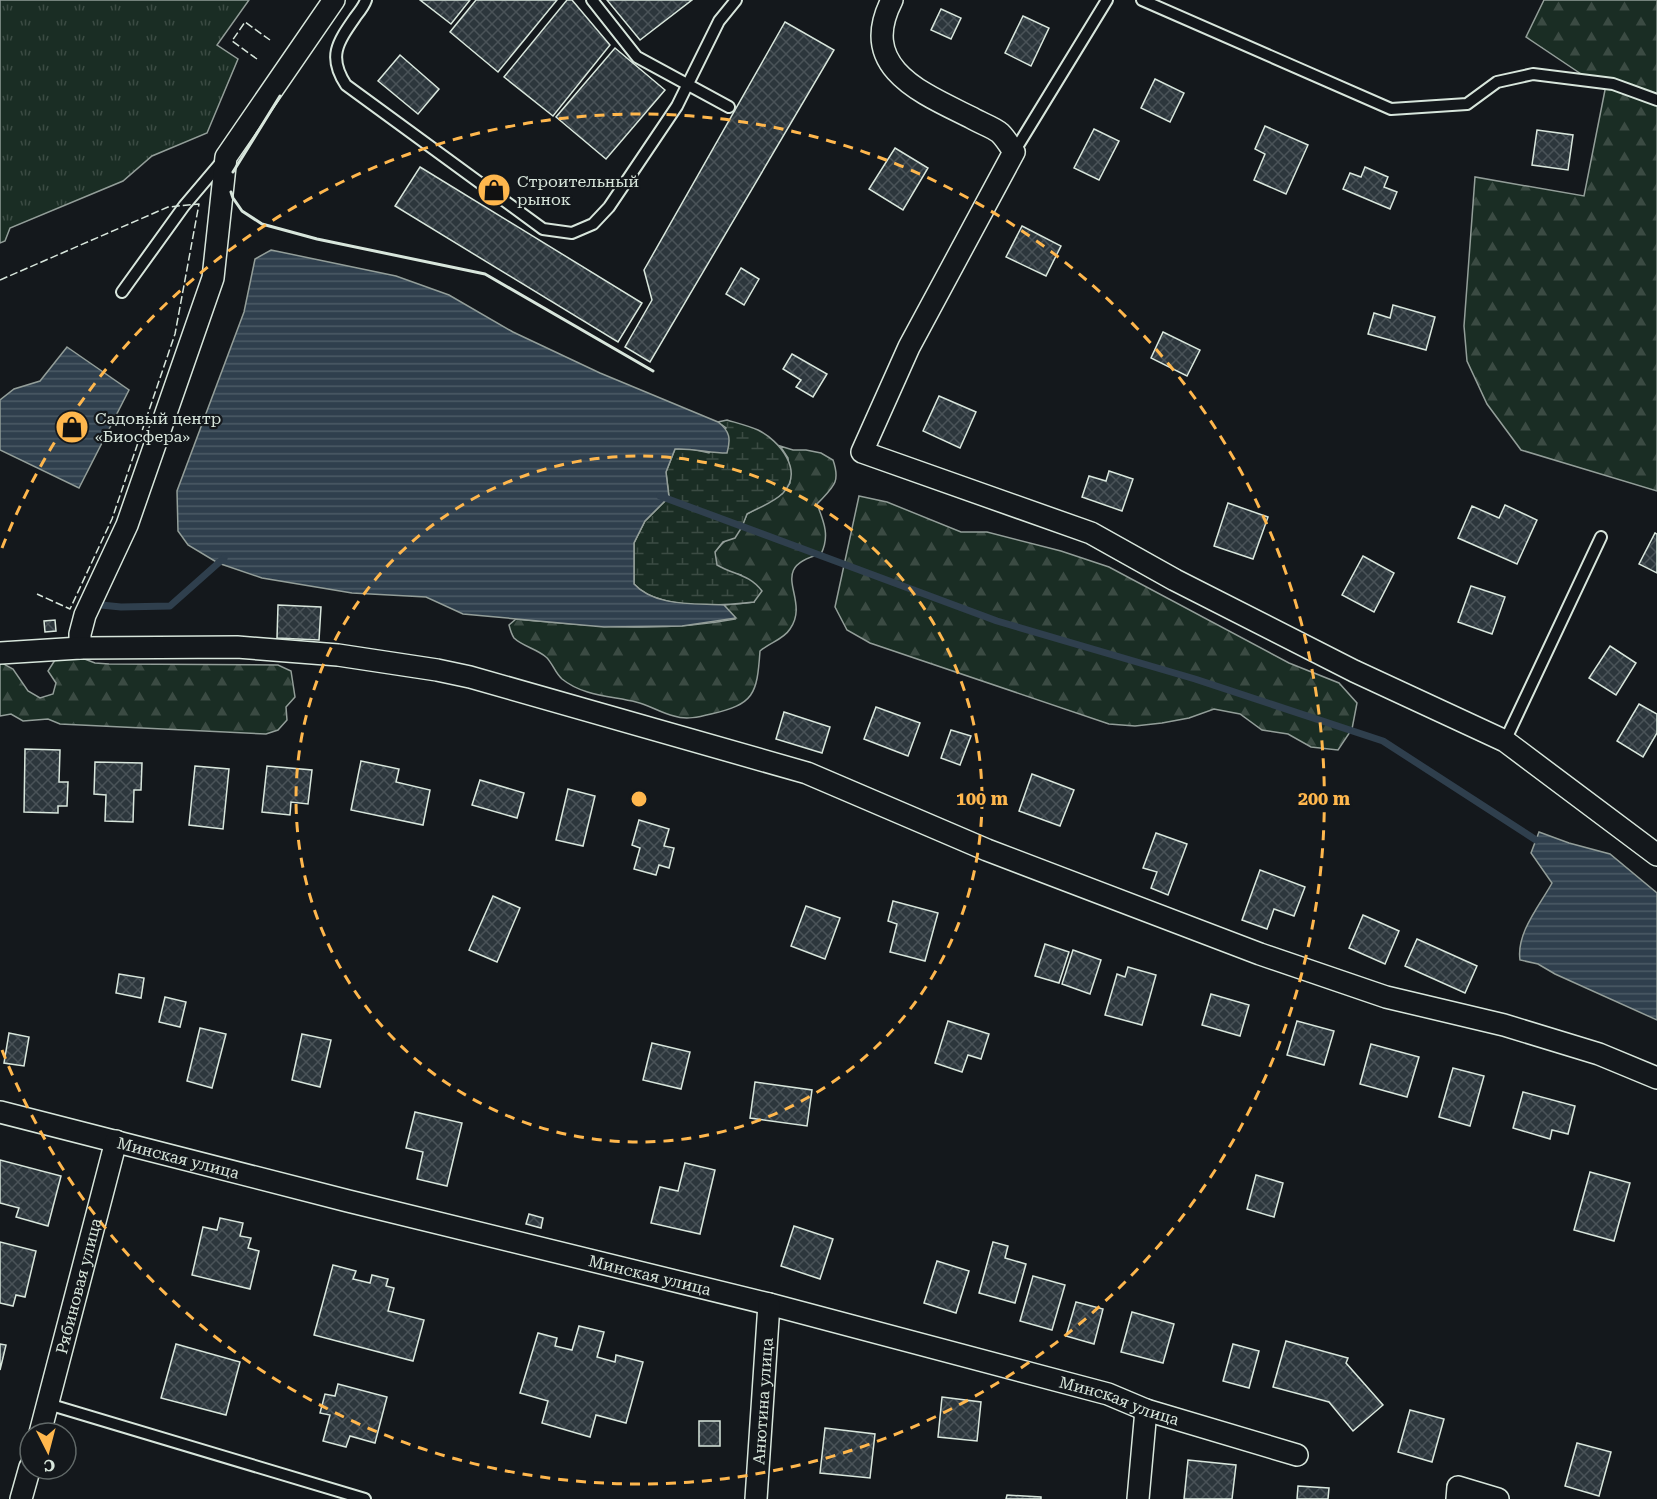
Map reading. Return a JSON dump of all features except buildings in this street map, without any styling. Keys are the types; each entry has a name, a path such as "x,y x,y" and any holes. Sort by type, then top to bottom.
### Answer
{"street":[{"path":"892,0 881,30 885,52 894,71 917,91 999,132 1014,152 909,347 862,452 1091,533 1175,580 1354,671 1505,741 1657,855"},
{"path":"80,648 80,634 85,615 126,525 213,278 226,157 328,2"},
{"path":"0,653 80,648 237,647 338,655 470,677 807,773 987,850 1260,954 1386,997 1504,1025 1599,1054 1657,1077"},
{"name":"Минская улица","path":"0,1112 359,1204 769,1304 1108,1394 1146,1410 1297,1455"},
{"name":"Рябиновая улица","path":"43,1421 116,1141"},
{"name":"Анютина улица","path":"756,1499 769,1304"},
{"path":"1138,1499 1146,1410"},
{"path":"21,1499 26,1481"},
{"path":"1457,1493 1498,1499"}],"lane":[{"path":"366,0 342,35 335,55 337,71 346,85 543,229 572,233 593,224 609,207 677,106 719,21 736,0"},
{"path":"592,0 637,57 729,107"},
{"path":"1014,152 1107,0"},
{"path":"1142,0 1391,109 1467,104 1497,82 1533,74 1613,84 1657,100"},
{"path":"122,292 184,206 226,157"},
{"path":"1505,741 1601,537"},
{"path":"48,1404 365,1499"}],"green space":[{"path":"0,0 249,0 217,45 238,59 207,133 152,156 123,181 10,228 5,241 0,243"},
{"path":"1544,0 1657,0 1657,491 1521,450 1487,404 1467,361 1464,326 1475,177 1584,196 1605,90 1526,37"},
{"path":"727,420 766,435 781,449 790,466 789,484 783,493 747,514 735,538 723,542 715,552 717,565 747,578 762,591 754,602 724,605 691,605 659,599 645,593 634,584 634,543 645,521 669,497 666,472 675,449 692,449 709,453 726,428 718,422"},
{"path":"780,446 821,453 833,460 836,480 817,504 826,535 824,547 821,554 804,560 795,567 792,585 796,606 795,617 787,633 760,651 755,688 745,701 725,710 702,716 688,718 674,716 641,703 598,695 570,685 557,674 546,657 514,638 509,625 516,619 598,626 653,627 735,619 724,605 754,602 741,575 728,572 716,565 715,552 741,526 747,514 782,494 790,483 788,458"},
{"path":"859,496 887,502 961,532 987,532 1061,551 1109,567 1289,663 1339,683 1357,703 1352,729 1338,750 1311,747 1288,734 1262,730 1240,714 1214,709 1189,718 1162,723 1135,726 1109,724 870,643 847,630 835,607"},
{"path":"82,658 95,663 109,664 278,665 291,671 295,697 286,707 287,720 278,730 266,734 60,724 48,719 23,721 11,714 0,716 0,662 13,669 28,691 40,698 53,694 56,683 48,671 55,660"}],"water":[{"path":"271,250 396,276 449,295 513,332 600,373 718,422 728,436 727,453 675,449 666,472 669,497 645,521 634,543 634,584 653,597 664,600 688,604 724,605 736,618 682,626 604,627 463,614 426,597 352,593 262,578 218,563 188,545 178,531 177,491 244,312 255,259"},
{"path":"67,347 129,390 79,488 0,450 0,400 14,389 40,381"},
{"path":"1539,832 1610,854 1657,893 1657,1020 1555,974 1538,964 1520,960 1525,930 1552,883 1531,853"}],"waterway":[{"path":"660,496 997,621 1195,679 1383,741 1536,840"},
{"path":"101,605 170,606 224,558"}],"fence":[{"path":"257,59 232,41 245,22 270,40"},
{"path":"0,280 168,207 199,204 175,334 112,519 70,609 37,594"}],"wall":[{"path":"233,172 280,96"},
{"path":"231,192 242,211 262,224 317,239 485,274 653,371"}],"place":[{"name":"Строительный рынок","path":"494,190"},
{"name":"Садовый центр «Биосфера»","path":"72,427"}]}
